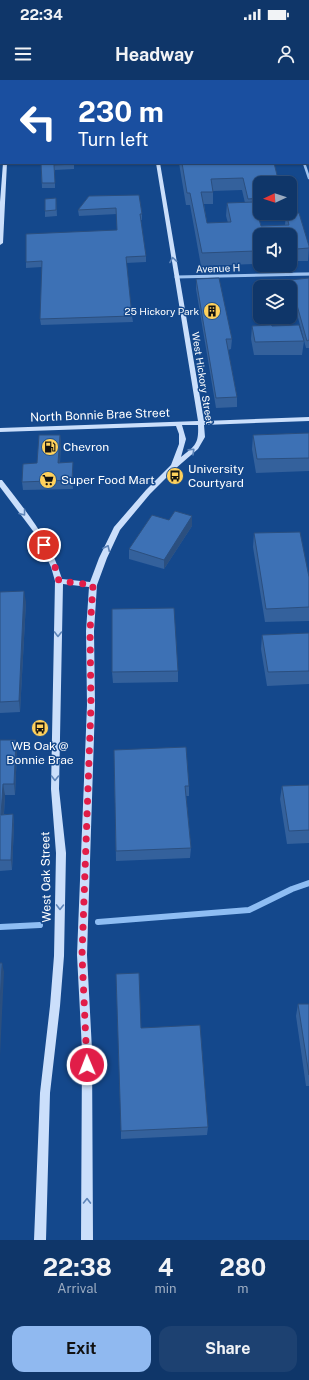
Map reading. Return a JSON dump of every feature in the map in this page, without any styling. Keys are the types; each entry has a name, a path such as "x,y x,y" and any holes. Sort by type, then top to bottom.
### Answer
{"main road":[{"path":"0,243 5,164"},
{"name":"West Hickory Street","path":"93,585 103,558 117,529 142,499 173,467 196,448 202,436 201,422 158,164"},
{"name":"North Bonnie Brae Street","path":"0,430 309,419"},
{"path":"173,467 181,449 183,440 182,430 178,423"},
{"name":"West Oak Street","path":"0,482 39,534 55,567 59,581 55,789 61,853 55,1006 45,1093 40,1240"},
{"path":"59,581 93,585 90,631 91,705 82,955 87,1050 87,1240"}],"street":[{"path":"304,164 309,178"},
{"name":"Avenue H","path":"176,277 309,274"}],"building":[{"path":"41,164 74,164 54,165 55,183 42,183"},
{"path":"182,164 274,164 277,176 253,176 253,199 248,199 243,178 211,179 213,192 201,192 207,223 231,222 227,203 253,202 253,220 259,220 261,226 289,225 288,220 297,220 297,213 299,213 309,248 297,249 297,228 253,228 253,251 202,253 190,193 187,193"},
{"path":"139,195 146,256 126,257 132,316 40,319 42,261 26,262 26,234 117,230 116,208 78,210 89,196"},
{"path":"56,198 56,210 45,211 45,199"},
{"path":"219,278 232,339 226,339 237,397 216,398 196,279"},
{"path":"309,278 309,340 307,341 297,305 297,280 290,280"},
{"path":"299,325 304,341 255,342 252,326"},
{"path":"309,433 309,458 257,459 253,435"},
{"path":"39,435 60,435 58,463 73,462 72,480 22,482 23,464 37,463"},
{"path":"175,511 192,516 164,560 129,549 152,515 169,520"},
{"path":"300,532 309,577 309,607 266,609 254,533"},
{"path":"24,591 19,701 0,702 0,592"},
{"path":"174,608 178,671 112,672 112,609"},
{"path":"309,633 309,671 268,672 262,635"},
{"path":"0,740 16,740 14,784 3,784 1,815 13,814 11,860 0,860"},
{"path":"186,747 189,786 185,786 191,848 116,851 114,750"},
{"path":"309,785 309,830 289,831 282,786"},
{"path":"0,963 2,963 0,1004"},
{"path":"139,973 141,1028 200,1025 208,1127 121,1131 116,974"},
{"path":"298,1004 309,1004 309,1075"}],"waterway":[{"path":"98,922 249,910 292,889 309,883"},
{"path":"0,927 40,925"}],"place":[{"name":"25 Hickory Park","path":"212,311"},
{"name":"Chevron","path":"50,447"},
{"name":"University Courtyard","path":"175,476"},
{"name":"Super Food Mart","path":"48,480"},
{"name":"WB Oak @ Bonnie Brae","path":"40,728"}],"route":[{"path":"44,545 55,567 59,581 93,585 90,631 91,705 82,955 87,1065"}]}
